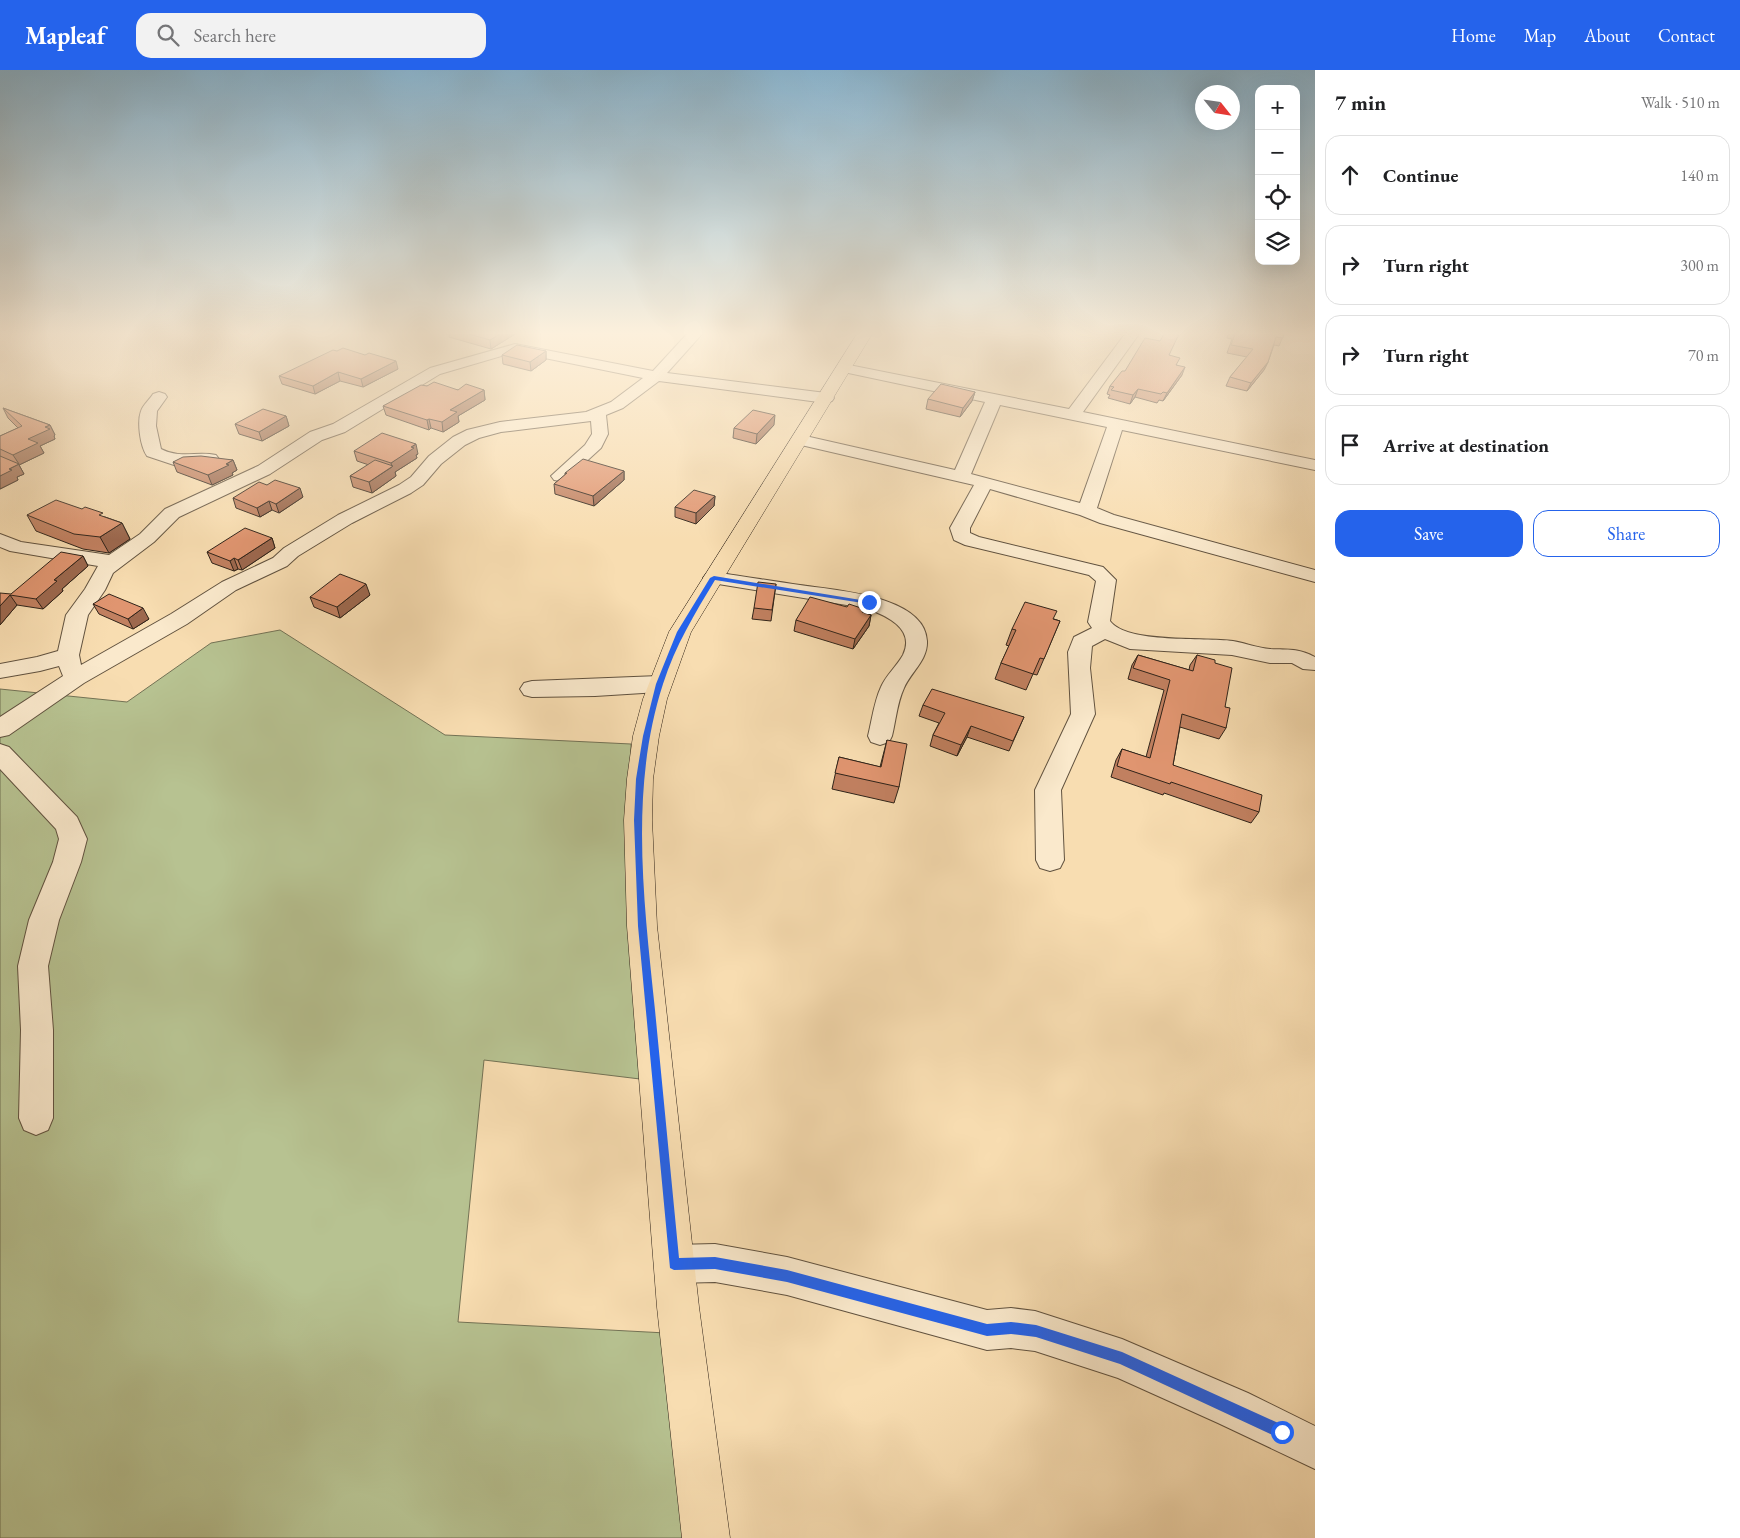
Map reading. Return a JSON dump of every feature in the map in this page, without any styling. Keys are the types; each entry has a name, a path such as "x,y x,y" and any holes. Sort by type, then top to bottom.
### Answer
{"main road":[{"path":"706,1538 674,1264 642,926 638,820 640,779 646,736 659,684 680,632 823,403"}],"street":[{"path":"155,403 149,411 148,426 153,452 165,459 175,461 216,459 264,470"},
{"path":"76,678 70,666 68,655 77,615 95,590 104,571 113,562 146,538 172,513 264,470 316,436 339,428 384,403"},
{"path":"0,728 76,678 180,619 230,586 280,562 291,552 346,519 405,489 417,481 435,460 459,441 473,434 500,427 558,419 580,419 598,414 620,403"},
{"path":"961,477 993,403"},
{"path":"1006,403 1315,464"},
{"path":"1072,416 1082,403"},
{"path":"560,476 592,448 600,434 598,414"},
{"path":"1087,511 1116,424"},
{"path":"801,440 985,482 1087,511 1107,519 1315,576"},
{"path":"985,482 960,528 962,536 972,541 1096,571 1106,580 1099,622 1105,630 1130,642 1232,648 1270,656 1296,656 1312,664"},
{"path":"0,540 17,547 113,562"},
{"path":"714,578 869,602 894,611 911,625 916,637 916,649 892,687 880,736"},
{"path":"1050,860 1048,790 1083,714 1079,652 1082,642 1105,630"},
{"path":"0,671 40,664 68,655"},
{"path":"532,689 659,684"},
{"path":"0,753 68,824 73,839 44,920 33,966 37,1030 36,1118"},
{"path":"674,1264 715,1263 787,1276 987,1330 1011,1328 1036,1331 1122,1359 1233,1408 1315,1448"}],"green space":[{"path":"280,630 445,735 631,744 630,886 640,1079 484,1060 458,1322 666,1333 689,1538 0,1538 0,689 127,702 211,643"}],"building":[{"path":"389,403 463,403 450,410 457,412 442,422 427,420 383,406"},
{"path":"942,403 967,403 963,408"},
{"path":"3,408 50,425 45,427 50,429 28,439 38,443 13,455 0,449 0,436 22,426"},
{"path":"263,409 286,416 259,432 235,424"},
{"path":"753,410 775,415 757,434 734,428"},
{"path":"382,433 416,444 411,447 414,448 391,463 354,451"},
{"path":"0,456 19,464 0,476"},
{"path":"201,456 233,460 226,464 229,465 208,475 173,462 183,457"},
{"path":"583,459 624,471 593,496 554,484"},
{"path":"375,460 393,466 369,482 350,476"},
{"path":"275,480 300,488 276,504 269,501 257,508 233,498 259,482 267,485"},
{"path":"694,490 715,496 696,513 675,507"},
{"path":"56,500 82,509 85,507 103,513 99,515 122,523 100,537 74,534 27,515"},
{"path":"245,528 272,538 238,560 234,558 230,561 207,552"},
{"path":"61,552 83,556 54,580 57,581 36,599 10,595 0,606 0,593 11,594"},
{"path":"340,574 366,584 337,607 310,597"},
{"path":"758,582 776,584 772,610 754,608"},
{"path":"109,594 143,608 128,619 93,604"},
{"path":"810,597 847,607 849,604 864,609 862,612 871,615 855,639 796,620"},
{"path":"1025,602 1057,611 1053,619 1060,621 1044,659 1040,658 1033,674 1001,663 1016,630 1012,629"},
{"path":"1138,655 1193,671 1197,655 1215,660 1215,663 1232,668 1225,707 1230,708 1226,728 1182,714 1173,765 1262,795 1259,812 1117,766 1122,749 1150,758 1170,680 1133,668"},
{"path":"932,689 1024,717 1013,741 971,726 961,745 933,735 945,713 923,705"},
{"path":"887,740 907,744 899,787 835,773 839,757 881,767"}],"route":[{"path":"869,602 714,578 680,632 659,684 646,736 640,779 638,820 642,926 674,1264 715,1263 787,1276 987,1330 1011,1328 1036,1331 1122,1359 1282,1432"}]}
